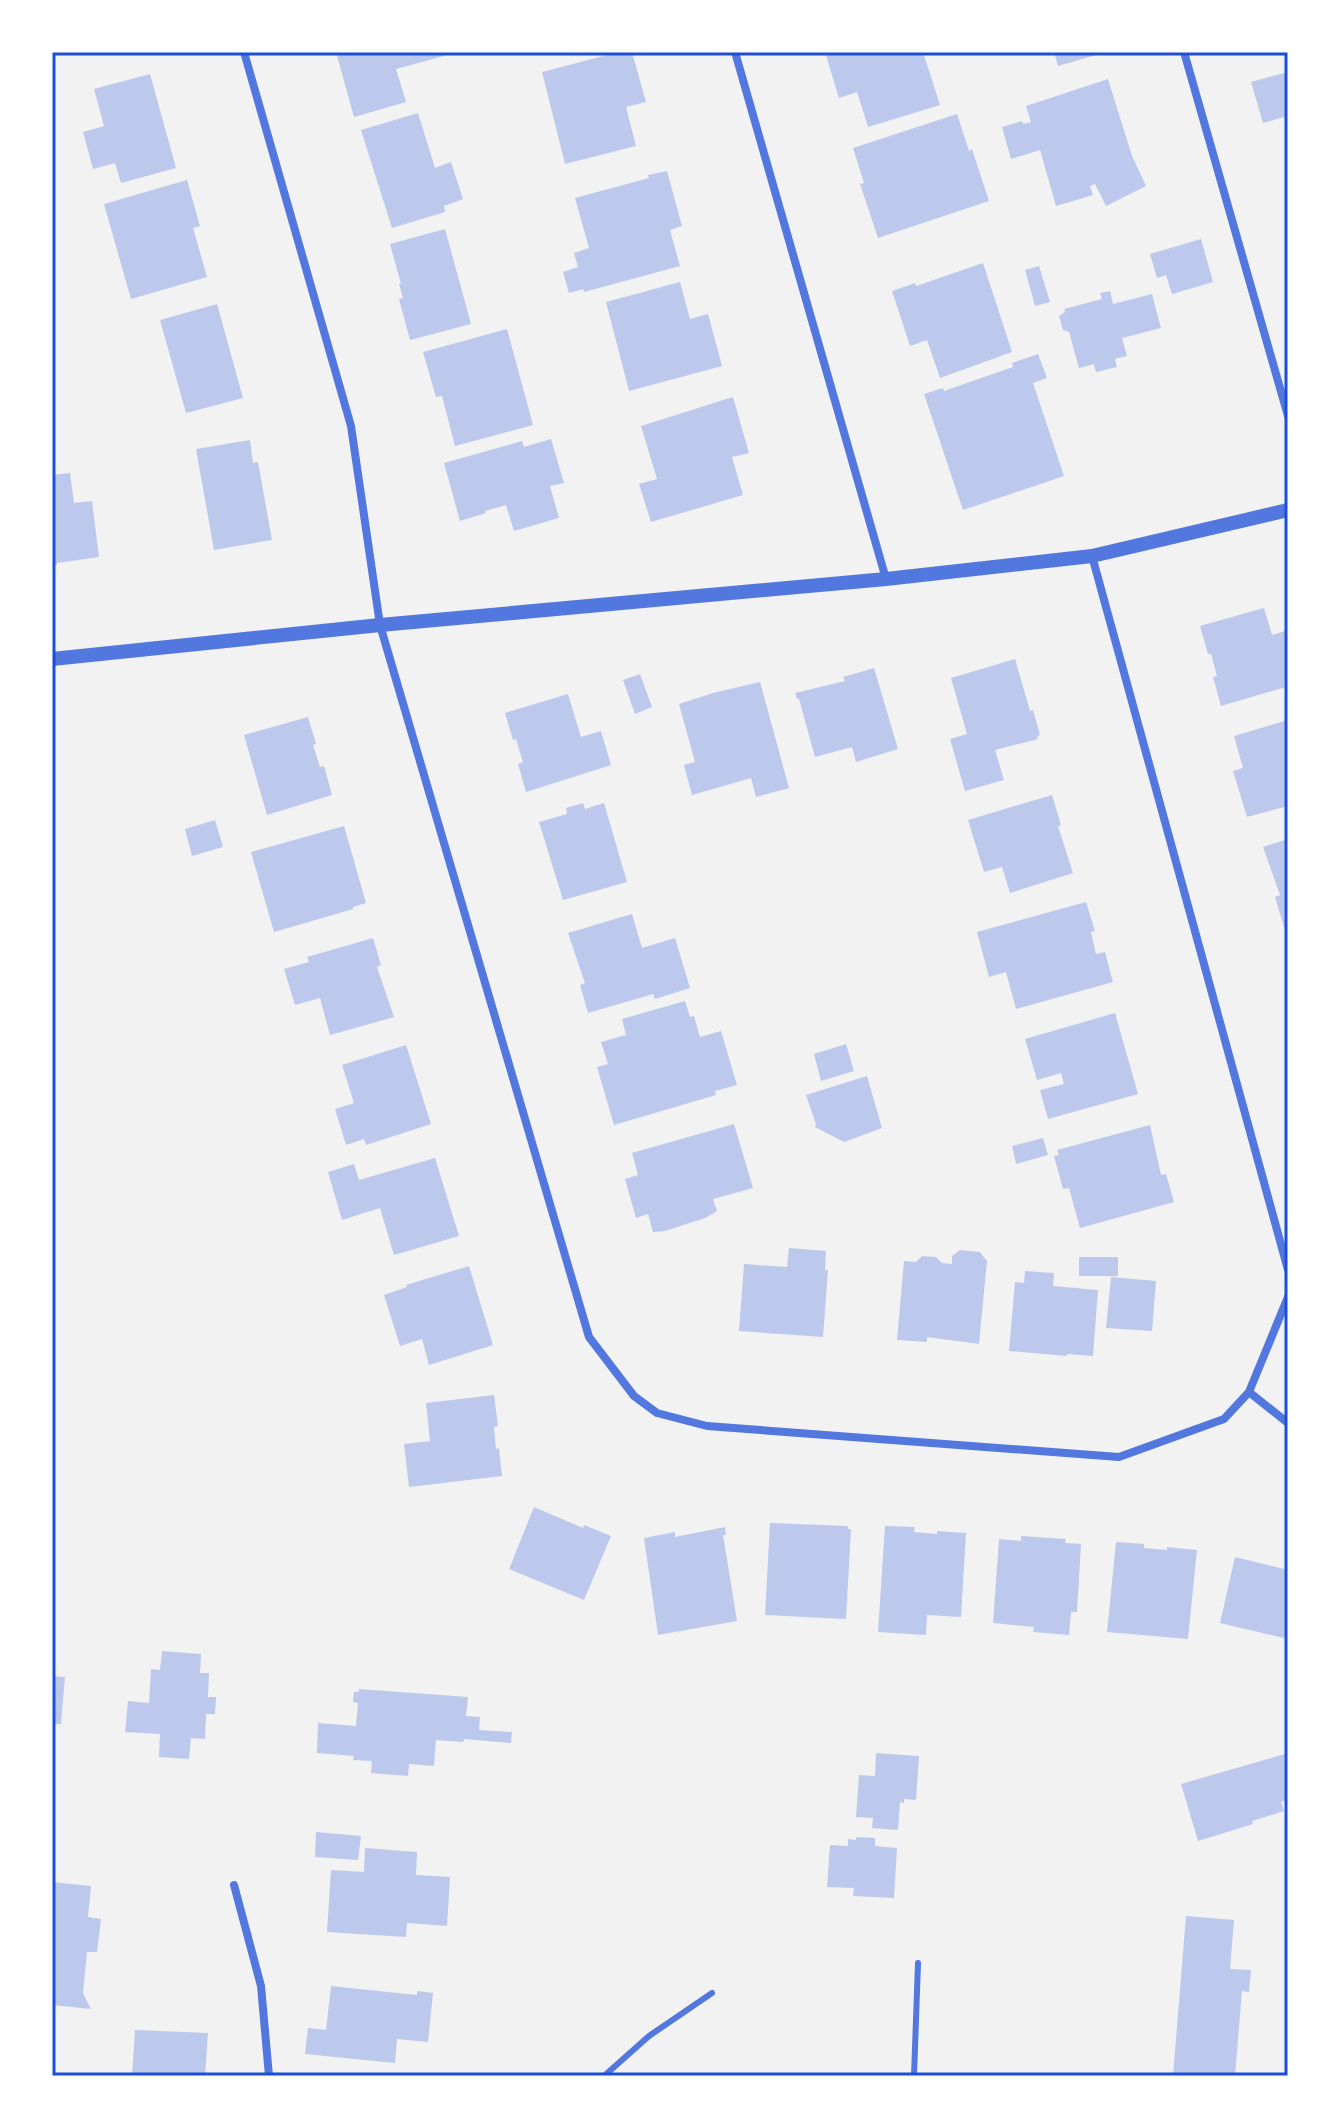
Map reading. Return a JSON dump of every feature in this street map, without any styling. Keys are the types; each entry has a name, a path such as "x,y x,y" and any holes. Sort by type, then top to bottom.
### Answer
{"street":[{"path":"244,52 351,426 380,625 589,1337 634,1396 657,1413 707,1426 1119,1457 1224,1419 1249,1392 1288,1297"},
{"path":"735,52 886,579"},
{"path":"1184,52 1288,416"},
{"path":"52,659 380,625 886,579 1092,556 1288,510"},
{"path":"1092,556 1288,1270"},
{"path":"1249,1392 1288,1423"},
{"path":"234,1885 261,1986 269,2076"}],"lane":[{"path":"914,2076 918,1963"},
{"path":"604,2076 649,2036 712,1993"}],"building":[{"path":"336,52 445,52 444,56 396,69 406,102 354,117"},
{"path":"619,52 632,52 646,102 626,107 636,146 565,164 542,72"},
{"path":"825,52 923,52 940,105 868,127 857,92 839,98"},
{"path":"1054,52 1103,52 1103,53 1058,66"},
{"path":"1288,72 1288,116 1263,123 1251,82"},
{"path":"150,74 176,168 121,183 115,163 93,169 83,132 104,126 94,89"},
{"path":"1108,79 1132,156 1146,186 1106,206 1095,184 1090,186 1093,195 1056,206 1040,150 1011,159 1002,127 1022,121 1023,124 1031,122 1026,106"},
{"path":"418,113 435,168 451,162 463,199 444,206 445,212 392,228 361,130"},
{"path":"957,114 989,201 878,238 860,184 864,183 853,148"},
{"path":"667,171 682,226 670,230 680,266 584,292 583,289 569,293 563,272 578,267 574,253 589,248 575,198"},
{"path":"187,180 200,226 193,228 207,277 131,299 104,204"},
{"path":"445,229 471,324 410,340 399,299 403,298 401,284 390,244"},
{"path":"1201,239 1213,282 1172,294 1166,275 1157,278 1150,254"},
{"path":"983,263 1012,352 940,378 927,340 910,346 892,291"},
{"path":"1039,266 1050,302 1035,306 1025,270"},
{"path":"680,282 690,319 708,314 722,366 629,391 606,302"},
{"path":"1110,291 1113,304 1152,294 1161,328 1122,338 1127,356 1115,359 1117,367 1096,372 1094,364 1079,368 1069,332 1063,330 1059,316 1065,312 1064,309 1102,299 1100,293"},
{"path":"217,304 243,398 186,413 160,320"},
{"path":"507,329 533,425 455,446 442,396 436,397 423,352"},
{"path":"1038,354 1047,378 1033,383 1064,476 963,510 924,394 943,388 944,391 1013,367 1012,363"},
{"path":"733,397 749,453 732,457 743,495 651,522 639,484 657,479 641,426"},
{"path":"551,439 564,483 550,486 559,518 514,531 506,505 460,521 444,463 522,441 524,447"},
{"path":"250,440 253,463 258,462 272,540 214,550 196,449"},
{"path":"70,473 74,503 92,501 99,557 52,566 52,475"},
{"path":"1264,608 1272,635 1288,630 1286,687 1221,706 1213,677 1217,676 1200,626"},
{"path":"1015,659 1040,735 1038,739 995,750 1004,780 965,791 950,739 967,734 951,678"},
{"path":"874,668 898,749 856,762 852,747 815,757 795,693 845,681 843,677"},
{"path":"640,674 652,707 635,714 623,680"},
{"path":"760,682 789,788 756,797 751,778 692,795 684,765 695,762 679,704"},
{"path":"568,694 581,737 601,731 611,765 526,792 518,764 523,762 505,713"},
{"path":"308,717 316,744 313,745 320,767 324,766 332,795 267,815 244,735"},
{"path":"1288,720 1288,806 1247,817 1233,771 1243,768 1234,736"},
{"path":"1052,795 1073,873 1010,893 1002,867 984,872 968,820"},
{"path":"583,803 585,809 604,803 627,882 563,900 539,822 567,814 566,808"},
{"path":"215,820 223,847 192,856 185,829"},
{"path":"344,826 366,903 274,932 251,852"},
{"path":"1288,839 1288,926 1284,927 1275,897 1280,895 1263,847"},
{"path":"1086,902 1095,931 1091,932 1096,954 1105,952 1113,982 1016,1009 1006,972 989,977 977,932"},
{"path":"632,914 642,948 675,938 690,988 655,999 653,994 588,1013 580,985 585,983 568,933"},
{"path":"373,938 381,965 377,967 394,1017 330,1035 320,998 295,1005 284,969 309,962 307,957"},
{"path":"685,1001 690,1017 694,1016 700,1037 721,1031 737,1085 715,1091 716,1095 614,1125 597,1067 608,1064 601,1042 626,1035 622,1019"},
{"path":"1115,1013 1138,1094 1048,1119 1040,1090 1064,1084 1061,1073 1037,1080 1025,1039"},
{"path":"846,1044 854,1071 821,1081 814,1054"},
{"path":"406,1045 431,1124 366,1145 364,1139 346,1145 335,1109 354,1103 342,1065"},
{"path":"867,1076 882,1128 844,1142 815,1127 806,1095"},
{"path":"734,1124 753,1188 713,1199 717,1211 665,1231 653,1232 648,1214 636,1218 625,1179 638,1175 632,1153"},
{"path":"1150,1125 1161,1175 1166,1174 1174,1202 1080,1228 1069,1188 1063,1189 1054,1156 1059,1155 1057,1150"},
{"path":"1043,1138 1048,1155 1016,1164 1012,1146"},
{"path":"435,1158 459,1236 394,1255 380,1208 342,1220 328,1172 354,1164 359,1180"},
{"path":"789,1248 826,1251 825,1270 828,1270 823,1337 739,1331 744,1264 787,1267"},
{"path":"960,1250 980,1252 987,1261 979,1344 927,1337 927,1342 897,1340 904,1261 916,1262 922,1256 936,1257 942,1263 952,1264 952,1256"},
{"path":"1079,1257 1118,1257 1118,1276 1079,1276"},
{"path":"469,1266 493,1345 429,1365 422,1339 400,1346 384,1295"},
{"path":"1025,1271 1054,1273 1053,1286 1098,1290 1093,1356 1009,1351 1015,1282 1024,1283"},
{"path":"1111,1277 1156,1281 1152,1331 1106,1328"},
{"path":"494,1395 498,1426 494,1427 496,1449 499,1448 502,1476 409,1487 404,1444 430,1441 426,1403"},
{"path":"534,1507 611,1536 584,1600 509,1569"},
{"path":"770,1523 848,1526 851,1529 846,1619 765,1615"},
{"path":"885,1526 915,1527 914,1532 937,1534 937,1531 966,1533 961,1617 927,1615 926,1635 878,1632"},
{"path":"725,1527 726,1535 723,1535 737,1621 658,1635 644,1538 675,1532 675,1537"},
{"path":"1021,1536 1066,1539 1065,1543 1081,1544 1077,1612 1071,1612 1069,1635 1033,1632 1034,1627 993,1623 999,1539 1021,1541"},
{"path":"1116,1542 1144,1544 1144,1548 1197,1550 1188,1639 1107,1632"},
{"path":"1235,1557 1288,1570 1288,1639 1220,1623"},
{"path":"162,1651 201,1654 200,1673 209,1673 208,1697 216,1697 215,1714 206,1714 205,1739 191,1738 189,1759 159,1757 160,1734 125,1732 128,1701 149,1703 151,1669 160,1670"},
{"path":"52,1676 65,1677 61,1724 52,1724"},
{"path":"359,1689 468,1697 466,1716 480,1717 479,1730 512,1732 511,1743 436,1740 434,1766 409,1764 408,1776 371,1773 372,1761 353,1760 354,1756 317,1753 318,1723 356,1726 358,1703 353,1702 354,1692 359,1692"},
{"path":"876,1753 919,1756 916,1800 904,1799 904,1803 900,1802 898,1830 872,1828 873,1818 856,1817 859,1775 875,1776"},
{"path":"1288,1753 1288,1800 1281,1802 1284,1811 1198,1841 1181,1784"},
{"path":"316,1832 361,1836 358,1860 315,1857"},
{"path":"856,1837 875,1838 875,1846 897,1848 894,1898 853,1896 854,1888 827,1887 830,1845 848,1846 848,1839 856,1840"},
{"path":"365,1848 417,1852 416,1875 450,1877 447,1926 407,1923 406,1937 327,1932 331,1870 364,1872"},
{"path":"52,1882 91,1886 88,1917 101,1919 97,1952 87,1952 83,1993 91,2009 52,2005"},
{"path":"1186,1916 1234,1920 1230,1969 1251,1970 1249,1992 1242,1991 1235,2076 1173,2076"},
{"path":"331,1986 417,1995 417,1991 433,1993 428,2042 397,2039 395,2063 305,2054 308,2028 326,2030"},
{"path":"135,2030 208,2033 205,2076 132,2076"}]}
